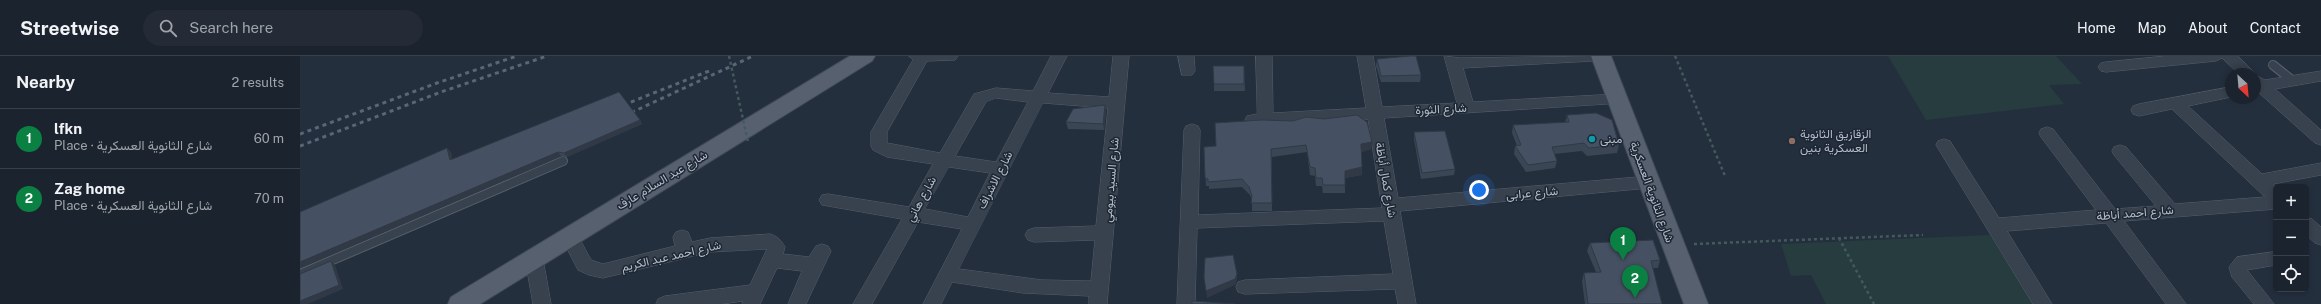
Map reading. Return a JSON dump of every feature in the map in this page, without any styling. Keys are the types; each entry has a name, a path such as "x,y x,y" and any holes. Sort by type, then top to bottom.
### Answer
{"main road":[{"name":"شارع عبد السلام عارف","path":"460,304 865,56"},
{"name":"شارع الثانوية العسكرية","path":"1601,56 1672,245 1696,304"}],"street":[{"path":"950,56 920,56 879,132 879,146 887,151 1001,169"},
{"name":"شارع الاشراف","path":"932,304 1059,56"},
{"name":"شارع السيد بيومي","path":"1099,296 1106,233 1121,56"},
{"name":"شارع الثورة","path":"1264,56 1259,120 1617,99"},
{"name":"شارع كمال أباظة","path":"1365,56 1407,304"},
{"path":"1466,107 1453,60 1593,56"},
{"path":"2106,67 2137,60 2216,56"},
{"path":"2229,56 2242,68"},
{"path":"2261,84 2293,81 2321,76"},
{"path":"2261,87 2321,139"},
{"name":"شارع هاني","path":"862,304 975,103 984,96 996,93 1039,97"},
{"path":"2139,110 2225,93"},
{"path":"1039,97 1117,103"},
{"path":"2175,103 2273,194"},
{"path":"1186,304 1192,130"},
{"path":"2047,133 2177,304"},
{"path":"1944,145 2043,304"},
{"path":"2120,151 2170,210"},
{"path":"2258,181 2321,169"},
{"name":"شارع عرابى","path":"1189,222 1391,210 1649,182"},
{"path":"828,200 973,224"},
{"name":"شارع احمد أباظة","path":"1994,224 2273,203"},
{"path":"2309,227 2321,238"},
{"path":"1034,235 1106,233"},
{"name":"شارع احمد عبد الكريم","path":"570,237 585,268 591,271 602,271 683,243 770,241 776,247 772,260"},
{"path":"665,304 717,296 754,298 772,260 818,258 797,304"},
{"path":"534,259 542,304"},
{"path":"2265,304 2238,272 2238,267 2243,262 2273,259"},
{"path":"947,274 1037,289 1076,290 1099,296"},
{"path":"1245,287 1403,281"}],"lane":[{"path":"2273,65 2293,81"},
{"path":"300,274 563,161"}],"path":[{"path":"729,56 748,142"},
{"path":"1676,56 1725,176"},
{"path":"1672,245 1923,235"},
{"path":"1839,238 1874,304"}],"green space":[{"path":"1888,56 2056,56 2082,84 2049,85 2064,104 1926,120"},
{"path":"1990,235 2034,304 1826,304 1811,275 1791,276 1781,244"}],"building":[{"path":"1416,56 1421,75 1381,76 1377,59"},
{"path":"1213,66 1244,66 1244,84 1214,84"},
{"path":"619,92 640,120 564,153 558,152 300,262 300,212 447,148 450,160"},
{"path":"1105,105 1103,124 1066,122 1073,109"},
{"path":"1596,113 1612,120 1619,145 1589,148 1584,143 1552,147 1557,161 1528,165 1515,146 1521,145 1513,125 1569,122 1567,115"},
{"path":"1357,115 1367,122 1372,142 1361,144 1362,167 1345,171 1345,185 1323,185 1322,178 1316,178 1315,168 1310,167 1306,145 1271,149 1272,203 1251,203 1252,196 1249,187 1242,179 1208,182 1208,179 1205,178 1204,147 1216,146 1215,123 1262,120 1293,121 1306,117 1324,119"},
{"path":"1445,131 1455,169 1422,173 1414,132"},
{"path":"1653,240 1660,260 1651,261 1662,304 1588,304 1584,273 1601,272 1590,243"},
{"path":"1233,255 1237,274 1235,279 1206,291 1204,277 1205,258"},
{"path":"331,261 339,285 300,301 300,274"},
{"path":"1192,301 1235,304 1192,304"}],"railway":[{"path":"300,134 437,83 517,56"},
{"path":"300,146 441,92 547,56"},
{"path":"624,116 753,56"},
{"path":"616,108 709,71"}],"place":[{"name":"مبنى","path":"1592,139"},
{"name":"الزقازيق الثانوية العسكرية بنين","path":"1792,141"},
{"name":"lfkn","path":"1623,260"},
{"name":"Zag home","path":"1635,298"}]}
